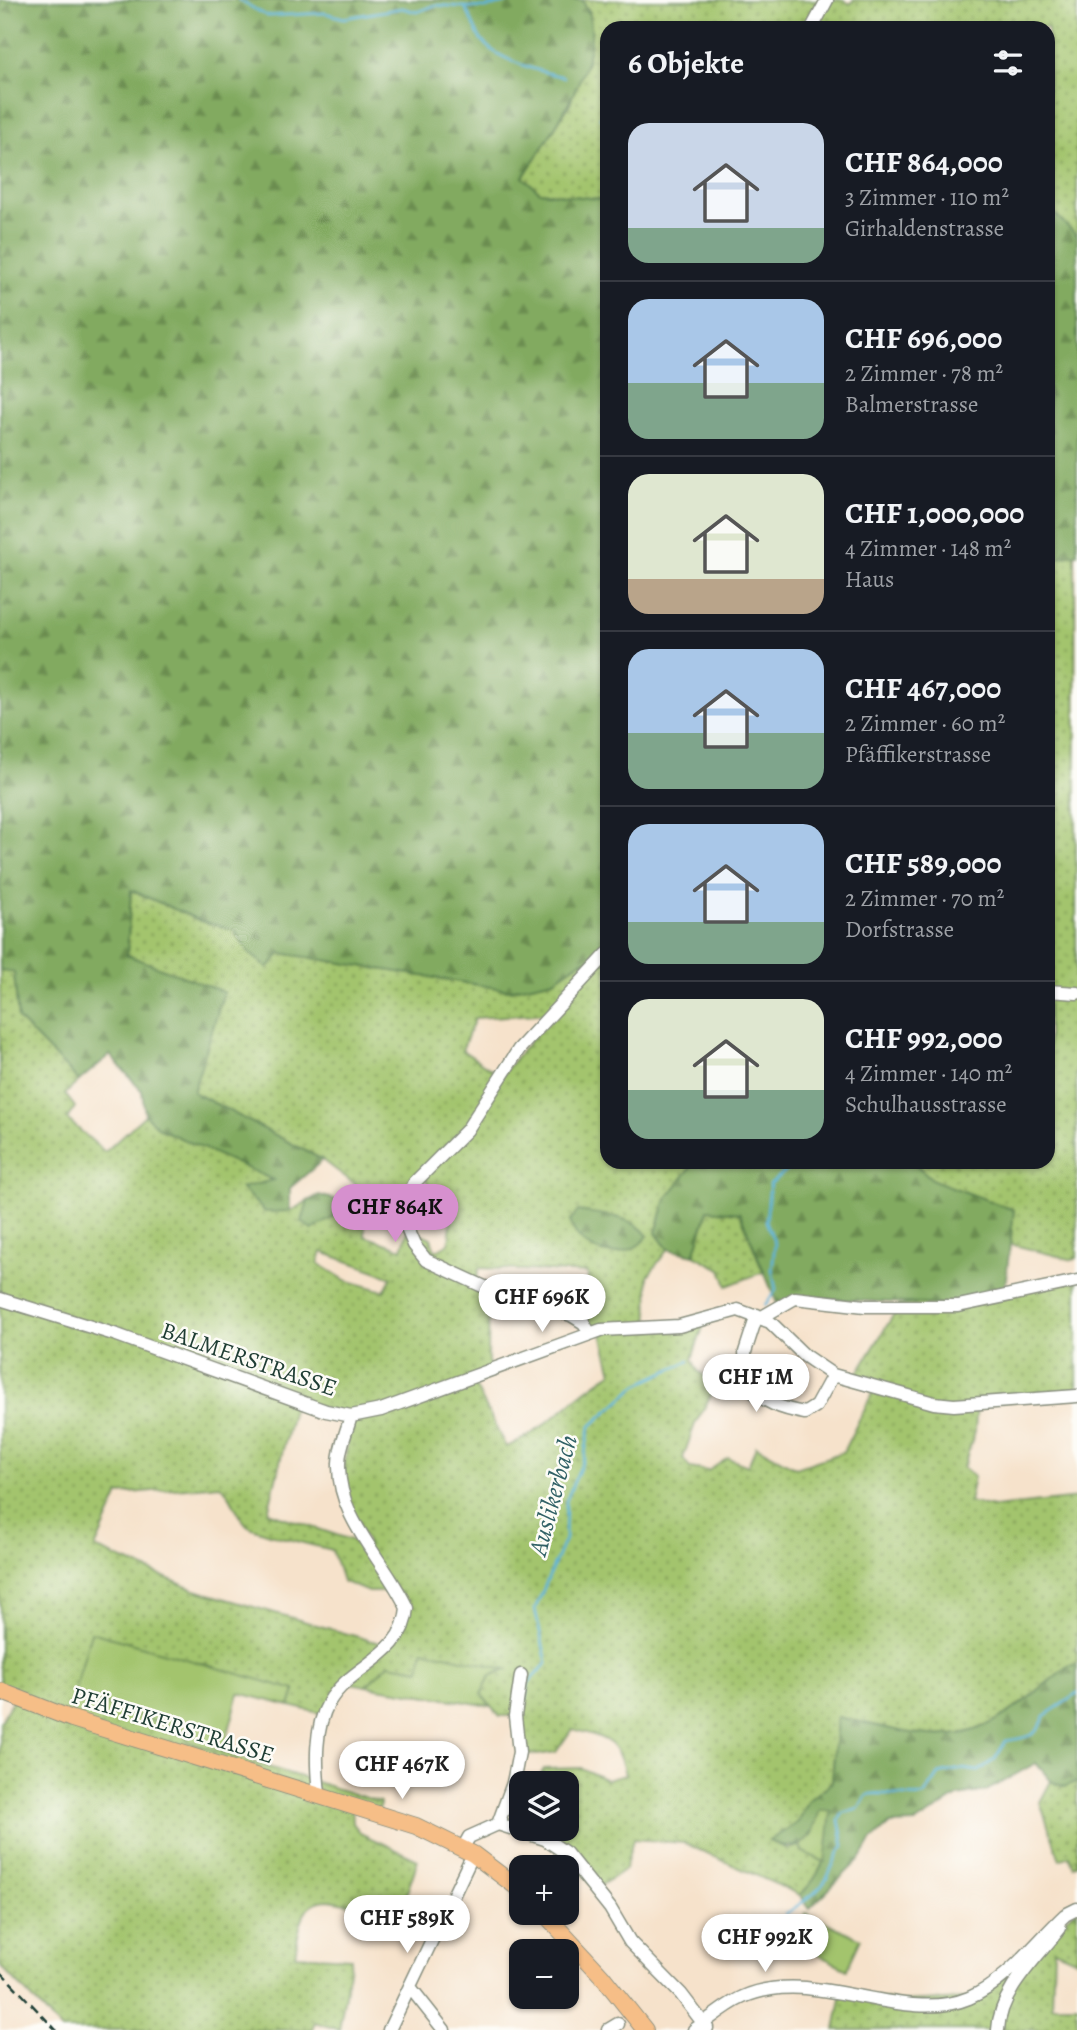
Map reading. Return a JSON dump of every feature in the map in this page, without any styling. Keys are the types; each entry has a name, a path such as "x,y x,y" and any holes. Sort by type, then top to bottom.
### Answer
{"main road":[{"name":"PFÄFFIKERSTRASSE","path":"0,1691 72,1718 416,1826 468,1851 509,1881"},
{"path":"555,1925 602,1976 645,2030"}],"street":[{"path":"816,21 827,0"},
{"path":"590,1334 584,1323 571,1315 489,1289 426,1260 414,1245 408,1231 407,1198 415,1182 467,1130 519,1049 600,961"},
{"path":"1055,991 1077,993"},
{"path":"833,1375 816,1406 805,1413 779,1408 757,1395 747,1386 745,1352 759,1316 795,1298 865,1306 958,1306 1077,1281"},
{"name":"BALMERSTRASSE","path":"0,1299 117,1335 326,1410 351,1416 381,1410 608,1328 649,1330 679,1326 738,1310 759,1316"},
{"path":"759,1316 778,1328 805,1356 833,1375 934,1403 954,1405 1077,1396"},
{"path":"319,1794 319,1739 328,1703 346,1682 399,1638 406,1623 407,1608 400,1592 351,1516 341,1490 339,1463 351,1416"},
{"path":"498,1824 513,1783 517,1762 515,1716 521,1675"},
{"path":"389,2030 454,1894 468,1851 469,1837 498,1824 545,1839 566,1853 610,1908 630,1942 681,1994 702,2028 744,1996 792,1987 923,2005 968,1999 996,1981 1071,1912"},
{"path":"998,2030 1000,2011 1007,1996 1071,1912"},
{"path":"410,1987 444,2030"}],"green space":[{"path":"0,0 582,0 590,19 591,41 585,65 562,115 523,177 540,192 600,199 600,956 580,962 554,980 509,990 281,953 268,968 249,953 235,930 201,921 131,890 127,955 224,992 193,1092 323,1160 290,1188 290,1211 265,1212 241,1188 273,1180 160,1129 145,1115 142,1091 110,1055 79,1081 18,1019 14,972 0,970"},
{"path":"582,0 844,0 850,4 854,0 1077,0 1077,236 1055,214 1055,21 600,21 600,199 540,192 523,178 571,102 576,82 587,63 590,12"},
{"path":"1055,214 1077,236 1077,554 1055,558"},
{"path":"1075,553 1077,1258 1073,1260 1010,1244 1014,1210 933,1180 921,1169 1055,1169 1055,557"},
{"path":"131,890 201,921 235,930 249,953 281,953 509,990 554,980 580,962 600,956 600,1169 690,1169 666,1199 656,1233 668,1249 648,1276 649,1330 706,1318 692,1359 698,1371 717,1385 695,1424 683,1458 690,1468 708,1471 728,1458 748,1466 756,1446 796,1468 843,1452 875,1388 853,1381 899,1306 1077,1281 1077,1396 977,1403 975,1431 963,1468 974,1477 969,1502 994,1507 1077,1498 1077,1665 1069,1665 1007,1714 965,1733 917,1734 837,1717 832,1782 809,1801 798,1822 769,1841 788,1849 800,1846 803,1852 825,1862 821,1873 800,1895 684,1843 633,1839 625,1869 596,1889 579,1870 579,1855 565,1855 557,1846 558,1841 579,1841 579,1771 542,1771 581,1768 606,1780 625,1775 618,1753 601,1738 572,1729 556,1752 537,1755 519,1752 515,1716 500,1716 481,1695 490,1676 504,1670 420,1669 389,1664 366,1686 346,1682 324,1714 290,1706 295,1691 75,1693 185,1732 189,1742 380,1802 379,1813 352,1805 353,1823 360,1833 418,1860 400,1913 329,1900 312,1905 302,1919 295,1955 351,1958 339,2030 315,2022 312,2030 62,2030 0,1965 0,1722 14,1698 0,1691 0,970 14,972 18,1019 79,1081 65,1094 75,1107 67,1119 105,1152 145,1115 160,1129 275,1180 290,1211 308,1201 302,1222 339,1214 340,1201 344,1194 364,1204 356,1185 323,1160 193,1092 223,992 127,955","holes":["553,1013 501,1076 462,1050 475,1018","423,1175 434,1191 453,1196 449,1243 435,1251 431,1238 414,1230 407,1232 402,1249 365,1236 365,1206 400,1225 407,1219 408,1191","322,1252 392,1277 384,1291 345,1280 318,1263","479,1268 588,1273 584,1323 601,1330 612,1373 585,1391 547,1423 506,1447 471,1378 491,1370 488,1361 489,1289 476,1283","295,1400 351,1416 341,1490 369,1546 268,1512","220,1485 228,1493 247,1525 332,1550 342,1581 368,1592 400,1592 406,1623 390,1646 195,1590 95,1548 119,1494"]},
{"path":"690,1169 921,1169 933,1180 1014,1210 1004,1296 958,1306 812,1298 778,1306 740,1213 708,1210 694,1255 668,1249 656,1233 666,1199"},
{"path":"319,1195 340,1201 339,1214 312,1230 302,1222 308,1201"},
{"path":"708,1210 740,1213 763,1272 727,1286 721,1269 694,1255"},
{"path":"578,1211 626,1220 642,1229 648,1236 628,1251 616,1253 593,1249 575,1233 570,1221"},
{"path":"91,1632 295,1690 290,1706 239,1693 223,1753 189,1742 185,1732 74,1693"},
{"path":"423,1650 506,1669 490,1676 481,1694 491,1706 366,1686 389,1664 420,1669"},
{"path":"1069,1665 1077,1665 1077,1781 1064,1787 1051,1781 1036,1763 986,1791 958,1796 916,1823 890,1824 871,1841 861,1858 810,1908 800,1895 821,1866 827,1847 831,1811 820,1810 813,1830 804,1842 797,1846 769,1841 798,1822 809,1801 832,1782 837,1717 917,1734 965,1733 1007,1714"},
{"path":"1051,1781 1064,1787 1077,1781 1077,1864 1074,1866 1069,1856 1060,1860 1040,1802"},
{"path":"820,1810 831,1811 825,1862 803,1852 800,1846 812,1834"},
{"path":"1077,1909 1077,1960 1054,1950 1052,2005 1077,2005 1077,2030 835,2030 842,1993 902,2002 968,1999"},
{"path":"806,1913 861,1939 847,1969 792,1942"}],"waterway":[{"path":"239,0 267,16 325,13 344,18 402,8 417,12 435,5 465,7 480,38 490,48 520,64 564,77"},
{"path":"465,7 485,8 517,0"},
{"name":"Auslikerbach","path":"765,1305 776,1290 772,1269 775,1244 766,1221 770,1184 788,1169"},
{"name":"Auslikerbach","path":"521,1721 528,1683 547,1663 535,1609 565,1539 566,1501 584,1458 590,1427 637,1385 689,1361"},
{"path":"786,1914 815,1893 828,1876 844,1846 839,1820 843,1813 858,1809 868,1795 879,1793 924,1796 939,1774 960,1769 979,1771 995,1759 1006,1741 1035,1733 1044,1716 1077,1694"}],"railway":[{"path":"0,1971 56,2030"}]}
